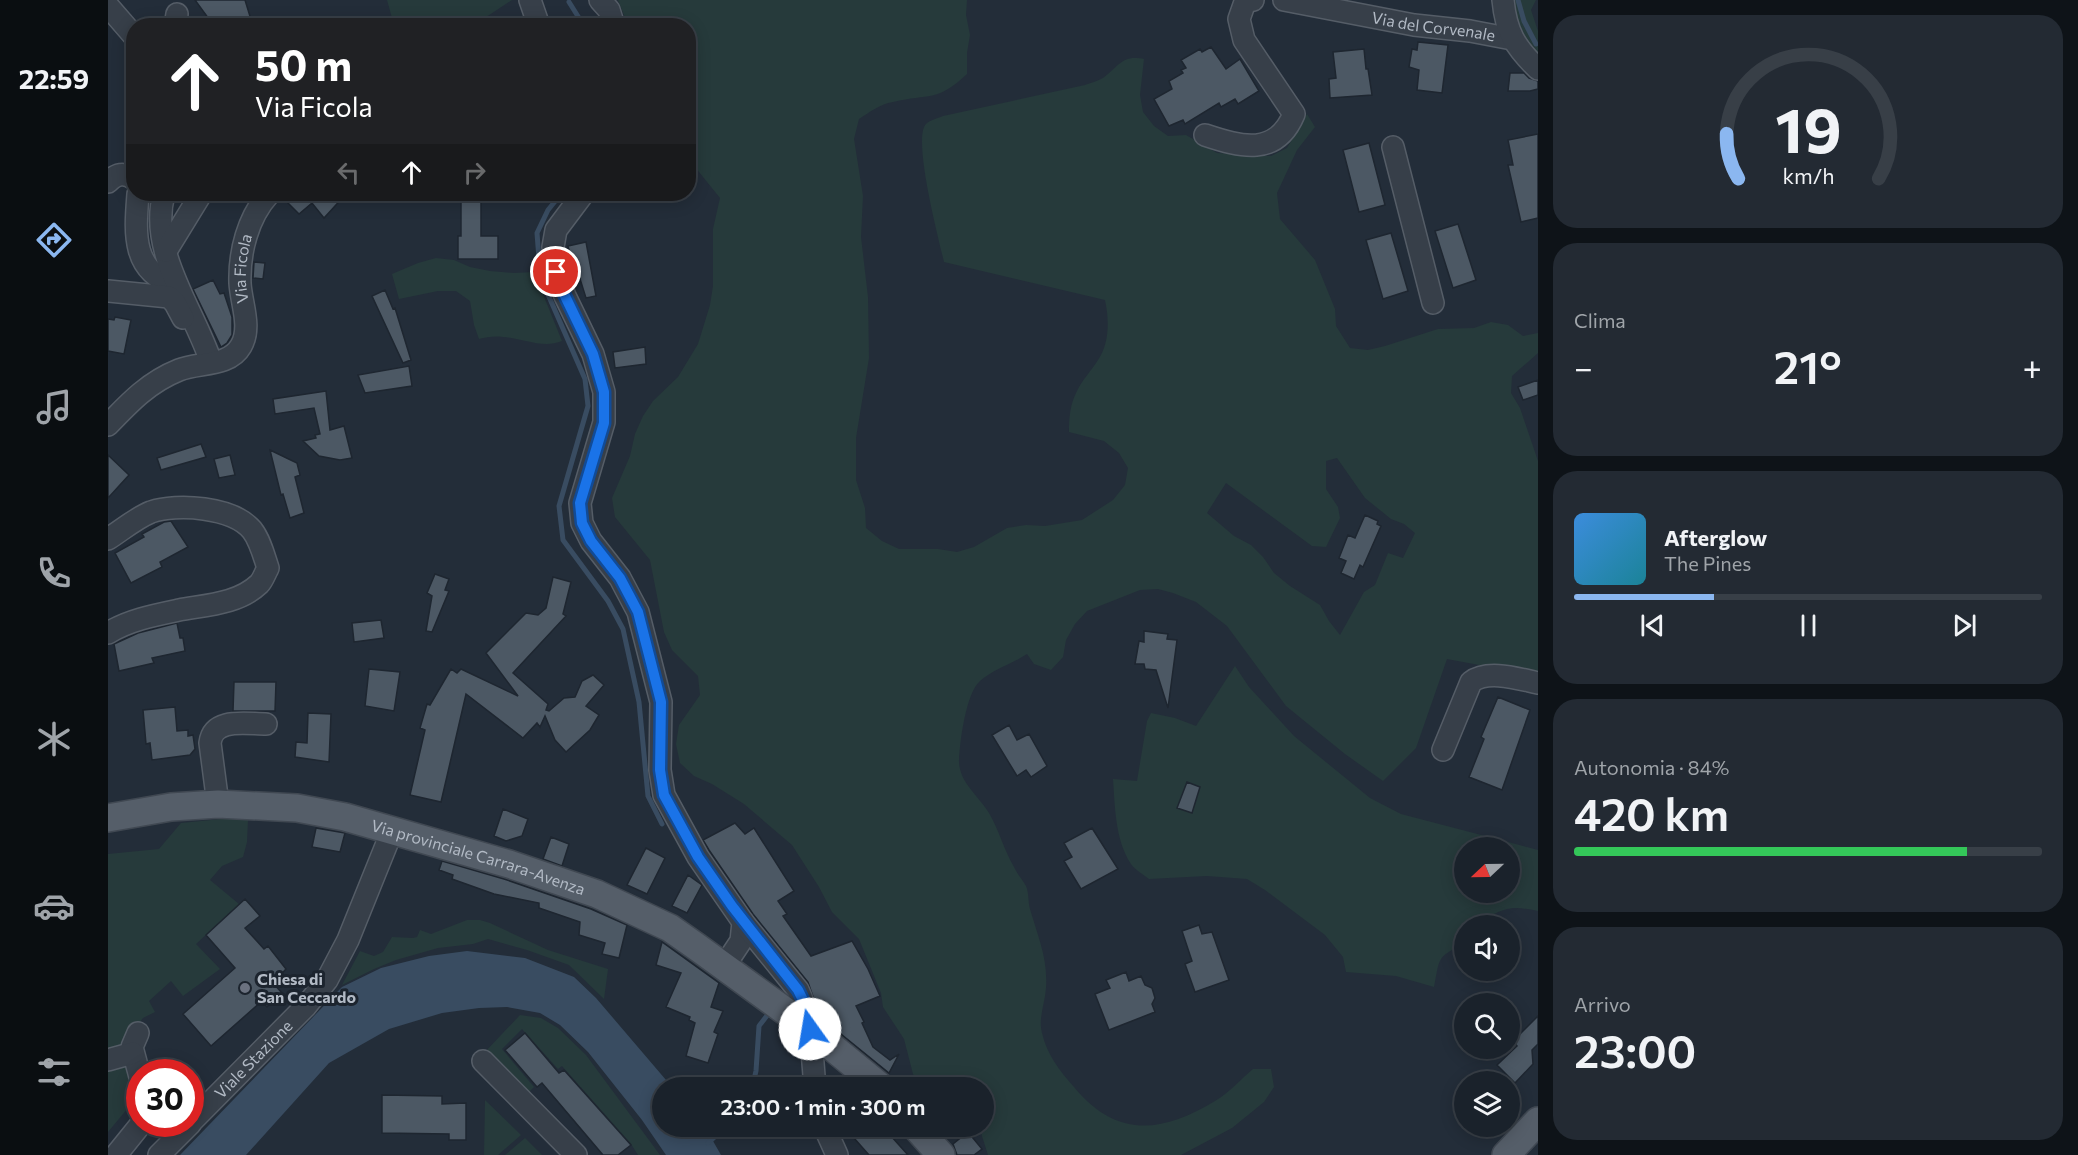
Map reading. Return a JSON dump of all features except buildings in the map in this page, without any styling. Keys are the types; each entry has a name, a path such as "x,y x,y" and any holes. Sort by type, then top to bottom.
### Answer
{"main road":[{"name":"Via provinciale Carrara-Avenza","path":"108,818 171,807 218,804 297,808 345,817 509,864 597,894 670,928 725,965 810,1029 869,1077"},
{"path":"1506,1155 1538,1121"},
{"path":"924,1137 940,1155"}],"street":[{"path":"530,0 536,18"},
{"path":"600,0 609,10 612,18"},
{"path":"1205,135 1237,145 1268,144 1288,129 1294,114 1244,40 1239,18 1245,2 1253,0"},
{"name":"Via del Corvenale","path":"1284,0 1414,25 1470,31 1512,39"},
{"name":"Via del Corvenale","path":"1503,0 1505,19 1512,39 1519,50 1538,69"},
{"path":"108,6 126,20"},
{"path":"1393,147 1433,303"},
{"path":"108,182 114,176 121,174 126,176"},
{"path":"137,201 136,217 142,261 152,273 165,282 177,286"},
{"path":"164,201 161,236 177,286 205,344 204,363"},
{"path":"166,251 197,201"},
{"name":"Via Ficola","path":"108,425 136,396 158,379 204,363 222,362 234,355 241,347 245,335 240,283 243,249 250,222 264,201"},
{"path":"579,201 556,230 553,247 556,272 593,354 604,392 604,423 580,503 582,523 591,541 620,578 638,612 661,702 660,770 664,795 698,857 743,922 798,990 803,1000 810,1029 814,1077"},
{"path":"108,291 169,297 186,323 204,363"},
{"path":"108,539 150,513 172,507 218,511 252,530 268,568 260,583 246,594 218,604 179,610 124,624 108,633"},
{"path":"1443,750 1471,682 1478,677 1488,676 1538,683"},
{"path":"218,804 210,743 211,734 217,727 232,723 266,724"},
{"name":"Viale Stazione","path":"204,1109 306,1006 327,980 348,939 392,831"},
{"path":"725,965 741,941 743,922"},
{"path":"108,1060 136,1043 138,1059"},
{"path":"483,1061 576,1155"},
{"path":"116,1155 131,1137"},
{"name":"Viale Stazione","path":"159,1155 176,1137"},
{"path":"829,1137 837,1155"}],"green space":[{"path":"387,0 512,0 485,18 392,18"},
{"path":"618,0 967,0 966,15 970,35 967,74 940,93 888,103 875,109 859,119 854,139 863,196 861,237 868,297 869,358 856,438 856,480 865,508 866,528 882,541 899,549 938,549 957,552 974,547 1007,528 1026,525 1045,526 1082,520 1113,500 1125,485 1128,468 1119,453 1104,441 1069,432 1070,411 1075,396 1105,346 1108,323 1105,300 944,262 932,212 922,148 926,124 943,116 1085,85 1103,78 1121,62 1130,58 1144,59 1140,95 1143,112 1154,126 1168,136 1186,135 1217,153 1271,156 1287,148 1307,114 1315,127 1297,150 1277,193 1280,219 1315,260 1335,309 1336,326 1350,348 1368,350 1438,329 1474,328 1491,322 1508,325 1523,336 1538,333 1538,353 1512,376 1511,393 1520,408 1538,461 1538,676 1447,659 1416,748 1383,781 1345,754 1286,706 1227,626 1196,602 1158,589 1140,590 1087,611 1075,624 1066,640 1063,657 1051,670 1034,664 1027,654 980,681 967,706 962,730 960,767 965,782 989,813 1010,860 1027,889 1045,967 1046,988 1041,1022 1044,1041 1051,1056 1064,1075 1090,1104 1107,1116 1124,1123 1141,1126 1177,1120 1215,1101 1253,1069 1271,1069 1274,1087 1264,1102 1232,1128 1181,1155 988,1155 982,1137 994,1137 994,1077 915,1077 904,1039 883,1007 881,993 859,939 832,912 792,845 744,804 712,784 694,776 680,763 676,744 679,725 700,695 698,676 672,650 664,632 650,560 615,517 612,498 630,456 635,434 643,416 653,401 678,377 698,344 710,305 713,286 713,229 720,198 696,168 696,18 625,18","holes":["1337,458 1365,498 1391,519 1404,524 1415,533 1403,558 1388,553 1375,585 1364,592 1340,635 1320,605 1274,573 1251,545 1234,536 1207,513 1226,483 1312,546 1326,547 1340,518 1338,507 1326,489 1326,461"]},
{"path":"1508,0 1536,0 1531,10 1538,31 1538,57 1514,26"},
{"path":"436,258 454,260 470,267 490,271 534,272 562,341 540,344 500,337 479,339 470,301 456,291 438,291 399,299 392,274"},
{"path":"1235,666 1249,687 1294,736 1370,798 1401,814 1489,837 1454,837 1454,903 1520,903 1520,845 1538,850 1538,911 1521,908 1508,909 1492,915 1454,915 1454,949 1441,960 1434,987 1396,976 1346,972 1343,957 1325,935 1247,879 1207,876 1149,879 1133,866 1122,844 1117,823 1113,779 1137,781 1147,721 1151,713 1175,718 1196,726"},
{"path":"241,817 248,820 247,842 243,857 222,866 210,880 239,904 196,944 220,969 183,996 171,981 149,1001 155,1012 143,1018 131,1034 134,1059 126,1059 126,1110 108,1132 108,854 159,849 181,823"},
{"path":"467,920 490,923 548,950 608,969 604,999 569,965 488,939 473,944 438,948 396,960 342,985 360,951 374,956 383,952 392,937 417,937 420,930 431,934"},
{"path":"520,1015 541,1018 558,1028 586,1055 660,1155 638,1155 631,1144 562,1066 558,1069 522,1029 502,1049 534,1087 527,1094 485,1052"},
{"path":"485,1100 521,1135 498,1155 484,1155"},
{"path":"525,1138 542,1155 505,1155"}],"water":[{"path":"467,951 525,958 574,977 596,998 663,1077 652,1077 652,1135 588,1052 560,1025 540,1013 507,1007 479,1008 442,1013 389,1029 329,1063 246,1155 180,1155 197,1137 204,1137 204,1130 342,987 381,968 429,956"},
{"path":"654,1137 711,1137 721,1155 666,1155"}],"waterway":[{"path":"1518,0 1524,21 1536,44"},
{"path":"569,2 579,18"},
{"path":"555,201 548,210 537,233 539,259 543,283 585,379 588,406 559,506 563,540 608,601 623,629 639,702 648,796 662,824"},
{"path":"755,1077 759,1026 769,1013"},
{"path":"708,1143 715,1137"}],"place":[{"name":"Chiesa di San Ceccardo","path":"245,988"}],"route":[{"path":"556,272 593,354 604,392 604,423 580,503 582,523 591,541 620,578 638,612 661,702 660,770 664,795 698,857 743,922 798,990 803,1000 810,1029"}]}
